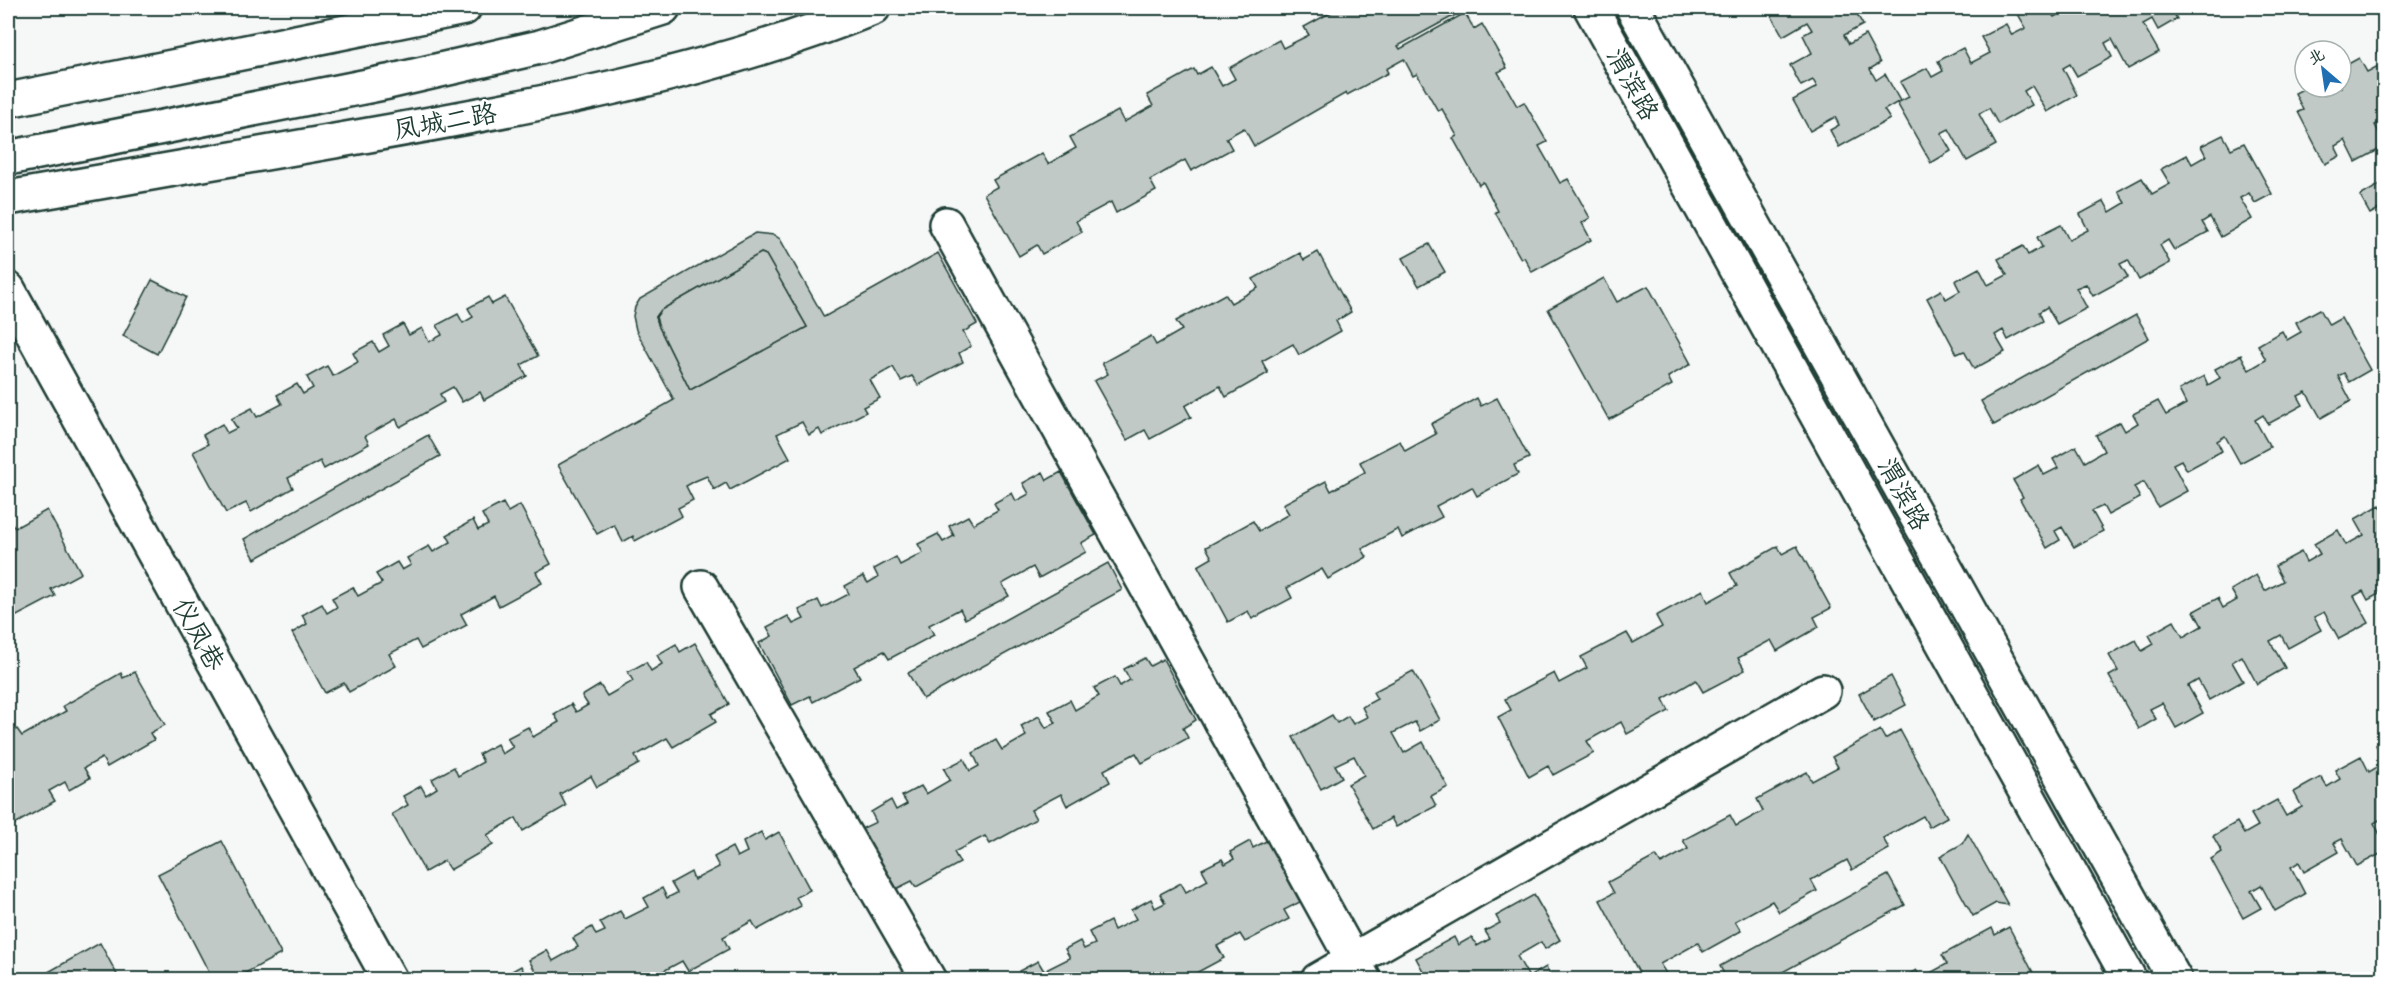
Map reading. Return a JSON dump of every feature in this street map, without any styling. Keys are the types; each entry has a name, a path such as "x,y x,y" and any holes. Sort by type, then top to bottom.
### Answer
{"street":[{"path":"8,100 464,8"},
{"name":"凤城二路","path":"8,158 388,82 516,53 663,8"},
{"name":"凤城二路","path":"8,198 533,105 765,47 873,8"},
{"name":"渭滨路","path":"1591,8 2130,980"},
{"name":"渭滨路","path":"1633,8 2175,980"},
{"path":"946,224 1358,969"},
{"name":"仪凤巷","path":"8,289 390,980"},
{"path":"701,587 929,980"},
{"path":"1318,980 1358,969 1823,691"}],"building":[{"path":"1339,8 1356,8 1357,10 1360,8 1468,8 1398,46 1400,49 1465,13 1474,29 1482,24 1507,68 1498,72 1517,106 1524,102 1547,142 1539,146 1560,183 1568,179 1590,218 1582,223 1591,240 1532,272 1524,257 1521,259 1495,212 1498,211 1483,182 1479,185 1453,138 1457,136 1442,109 1438,111 1417,74 1413,76 1404,59 1386,69 1388,73 1347,95 1346,93 1254,146 1244,128 1226,138 1232,149 1191,171 1185,160 1150,180 1156,191 1116,213 1111,202 1076,221 1082,232 1042,254 1037,245 1019,256 984,194 997,187 993,180 1042,153 1048,164 1076,148 1070,137 1118,111 1124,122 1153,106 1147,95 1194,69 1197,75 1211,67 1222,86 1235,79 1229,68 1279,40 1283,48 1309,35 1304,27"},
{"path":"1767,8 1874,8 1858,16 1863,25 1844,35 1849,44 1865,35 1880,63 1870,69 1876,80 1885,74 1900,101 1884,110 1890,119 1839,147 1830,130 1839,125 1835,117 1810,131 1793,100 1817,87 1813,80 1801,86 1790,65 1812,53 1803,35 1812,30 1807,22 1783,36"},
{"path":"2030,8 2048,8 2054,17 2071,8 2171,8 2177,19 2158,30 2152,19 2143,24 2159,52 2128,69 2112,39 2105,43 2112,57 2077,76 2070,64 2063,68 2077,95 2047,112 2032,86 2024,91 2032,105 1998,124 1989,108 1979,114 1996,145 1967,161 1949,129 1941,133 1951,151 1931,163 1897,103 1909,97 1900,82 1927,68 1932,77 1943,71 1938,61 1963,48 1971,63 1990,53 1981,37 2006,24 2012,35 2026,28 2018,14"},
{"path":"2384,47 2384,63 2377,51"},
{"path":"2359,58 2367,72 2384,63 2384,120 2375,125 2384,142 2384,147 2356,162 2345,140 2335,146 2340,156 2325,164 2298,112 2303,110 2298,99 2353,99 2353,61"},
{"path":"2223,135 2231,149 2244,143 2272,194 2255,203 2249,193 2240,198 2252,219 2221,237 2210,217 2202,222 2208,232 2174,250 2168,240 2160,245 2170,263 2139,280 2128,260 2120,264 2128,277 2093,296 2086,284 2076,288 2087,308 2057,324 2047,307 2039,312 2043,321 2008,340 2003,330 1995,335 2005,352 1974,369 1964,351 1957,354 1927,298 1941,290 1946,299 1960,291 1955,281 1979,268 1988,285 2007,275 1998,259 2023,246 2028,255 2042,247 2037,237 2061,225 2069,240 2088,230 2080,214 2104,201 2110,212 2125,203 2118,191 2142,178 2152,194 2170,184 2161,169 2187,155 2192,164 2206,156 2201,146"},
{"path":"2384,182 2384,206 2370,214 2360,196"},
{"path":"755,233 774,235 780,239 824,317 938,253 977,324 963,332 971,346 959,353 963,362 918,385 912,376 901,381 893,367 870,380 880,398 863,407 866,412 822,435 819,429 809,435 802,422 777,434 790,458 730,490 726,483 714,490 707,476 695,481 686,486 693,500 678,508 682,516 635,541 633,536 623,542 614,525 597,534 558,465 674,400 636,330 633,316 640,299","holes":["761,253 766,255 807,327 690,390 656,317 661,310"]},
{"path":"1429,244 1445,272 1419,286 1403,258"},
{"path":"1318,252 1351,312 1336,321 1341,331 1299,355 1293,344 1262,361 1268,373 1226,397 1220,386 1185,406 1191,417 1150,439 1145,430 1127,440 1094,381 1108,374 1102,363 1151,336 1156,345 1182,330 1176,321 1225,294 1231,303 1258,288 1253,279 1300,253 1304,260"},
{"path":"761,253 766,255 807,327 690,390 656,317 661,310"},
{"path":"1604,278 1617,302 1648,286 1691,364 1668,377 1672,385 1609,420 1548,309"},
{"path":"152,280 186,297 157,354 123,336"},
{"path":"488,297 492,304 505,297 538,356 521,365 527,376 484,400 480,392 462,402 453,387 440,394 444,402 400,427 396,419 365,436 369,444 324,469 320,461 288,478 293,488 251,512 246,503 226,513 193,452 208,444 203,435 222,424 227,433 237,428 231,419 252,408 257,417 282,404 277,395 297,384 303,394 313,388 307,377 327,366 333,376 358,362 353,353 373,342 379,352 389,346 383,335 403,324 409,335 422,328 429,342 442,335 437,325 458,314 463,323 473,317 468,308"},
{"path":"2320,309 2329,325 2341,318 2370,370 2349,382 2344,373 2338,376 2351,401 2321,418 2306,392 2298,396 2303,405 2268,424 2263,415 2255,420 2270,447 2240,463 2225,436 2217,441 2222,451 2187,470 2181,460 2173,464 2187,491 2158,507 2144,482 2134,487 2140,498 2108,515 2103,506 2092,511 2103,531 2074,547 2062,527 2055,531 2060,540 2047,548 2020,499 2023,497 2013,480 2039,465 2044,475 2058,468 2053,459 2076,446 2085,462 2104,451 2096,435 2120,422 2125,431 2138,423 2133,414 2158,401 2166,415 2186,404 2179,390 2204,376 2208,385 2220,378 2215,369 2241,355 2249,370 2266,360 2258,345 2282,331 2287,340 2301,332 2296,322"},
{"path":"2136,315 2149,338 1994,425 1981,401"},
{"path":"1477,398 1481,406 1497,398 1529,458 1514,465 1518,474 1477,496 1472,487 1436,506 1442,517 1402,538 1398,529 1362,549 1367,557 1328,579 1322,569 1287,588 1292,598 1252,619 1248,611 1228,622 1198,566 1212,558 1206,547 1253,521 1259,531 1289,514 1283,504 1326,481 1331,491 1365,472 1360,462 1400,441 1405,451 1436,434 1431,424"},
{"path":"428,435 440,456 255,559 244,539"},
{"path":"1043,472 1047,480 1061,472 1096,535 1081,543 1086,552 1039,578 1033,567 1002,584 1009,596 965,619 960,609 929,625 934,635 889,659 884,651 854,667 860,677 813,702 810,696 792,705 759,643 772,636 767,627 788,616 793,624 804,619 799,610 818,600 822,608 849,594 845,586 863,576 868,583 878,577 874,569 896,557 900,565 923,553 918,544 938,534 943,542 954,536 949,526 968,516 973,524 998,510 994,503 1012,493 1016,501 1029,494 1023,483"},
{"path":"503,503 508,512 520,505 551,564 536,572 542,583 499,606 494,596 461,614 467,625 421,649 416,640 389,654 396,666 349,692 344,683 325,693 292,633 307,624 302,615 322,604 327,613 337,607 332,598 353,587 358,596 382,583 376,574 397,562 402,570 411,565 407,558 429,546 433,552 451,542 447,535 473,520 478,530 488,525 482,514"},
{"path":"2380,505 2384,512 2384,591 2368,600 2363,591 2354,596 2369,623 2339,639 2324,612 2314,617 2321,630 2288,648 2281,635 2270,641 2285,668 2257,684 2242,656 2232,662 2243,681 2209,700 2198,680 2188,686 2203,713 2176,728 2162,703 2150,709 2156,719 2139,729 2109,676 2118,671 2109,655 2136,640 2142,651 2154,644 2149,635 2174,621 2183,637 2202,626 2194,611 2218,598 2223,608 2237,600 2231,590 2256,575 2265,591 2283,581 2275,566 2301,552 2306,562 2320,554 2314,544 2338,530 2346,545 2364,535 2355,519"},
{"path":"47,510 81,573 51,589 55,596 11,619 8,613 8,518 15,528"},
{"path":"1778,546 1782,554 1797,546 1831,608 1814,617 1819,627 1777,651 1771,640 1738,658 1745,670 1703,692 1696,680 1663,699 1669,711 1627,734 1621,722 1587,741 1594,753 1553,775 1548,766 1529,777 1498,717 1511,710 1505,699 1554,673 1559,683 1587,668 1581,657 1627,633 1633,643 1662,627 1656,616 1703,590 1708,602 1737,586 1730,573"},
{"path":"1108,563 1122,590 923,699 908,673"},
{"path":"695,643 729,704 711,714 716,722 673,747 667,738 635,756 639,764 597,787 591,776 560,794 566,806 523,831 516,818 487,835 493,845 450,870 444,861 425,872 392,814 408,805 403,796 421,786 426,795 437,788 432,779 454,767 458,776 483,762 479,754 497,744 502,754 513,747 507,738 528,727 533,737 559,722 554,714 571,704 576,712 588,705 582,696 600,685 607,696 633,681 628,672 646,662 651,671 662,664 657,655 676,644 680,652"},
{"path":"1145,658 1150,666 1163,659 1196,720 1183,728 1188,738 1142,763 1136,753 1104,770 1110,782 1067,806 1061,794 1031,810 1036,819 990,844 985,836 954,852 960,863 916,887 912,881 894,890 861,829 876,822 871,812 891,800 896,810 907,804 902,796 921,786 926,794 950,780 944,769 964,759 970,771 979,766 973,753 996,740 1002,750 1026,736 1021,726 1039,716 1046,728 1056,723 1049,711 1070,700 1075,710 1099,696 1094,688 1115,677 1120,686 1130,680 1124,669"},
{"path":"1413,671 1440,720 1420,731 1415,722 1393,733 1404,753 1423,742 1448,787 1431,796 1436,806 1396,827 1391,818 1373,829 1348,784 1364,775 1354,756 1335,765 1342,777 1321,789 1293,737 1332,715 1337,723 1348,716 1353,724 1367,717 1362,707 1377,699 1373,692"},
{"path":"135,672 165,725 150,733 154,740 107,767 102,758 84,768 90,778 69,790 65,782 49,791 55,801 8,828 8,734 17,729 22,736 66,711 63,706 121,673 123,678"},
{"path":"1891,676 1906,705 1874,722 1859,694"},
{"path":"1880,730 1885,739 1900,730 1947,817 1929,827 1923,816 1883,838 1889,849 1852,870 1847,860 1811,880 1817,891 1779,912 1772,901 1735,921 1741,931 1703,952 1698,943 1660,964 1667,975 1658,980 1643,980 1600,900 1614,893 1608,882 1656,856 1661,864 1688,849 1683,840 1730,815 1736,826 1763,811 1757,799 1807,772 1812,781 1838,767 1832,757"},
{"path":"2384,740 2384,760 2376,745"},
{"path":"2361,756 2369,772 2384,763 2384,826 2381,819 2374,823 2384,842 2384,852 2357,866 2342,839 2334,843 2339,852 2304,872 2299,862 2291,867 2305,894 2275,911 2261,885 2251,891 2261,908 2243,918 2211,859 2222,852 2213,836 2237,822 2244,834 2258,826 2251,814 2277,800 2286,816 2302,807 2294,792 2321,777 2327,787 2340,779 2335,770"},
{"path":"761,832 765,840 779,832 810,890 796,897 801,906 757,930 752,921 723,937 729,949 688,971 682,961 654,976 656,980 505,980 503,976 521,966 526,976 535,971 529,960 547,950 553,961 578,947 573,938 592,927 596,935 605,931 600,922 620,911 625,919 649,907 644,898 662,888 667,898 677,893 671,883 691,872 694,880 719,867 714,857 732,847 737,857 747,852 743,842"},
{"path":"1968,834 2008,905 1996,903 1973,916 1940,856 1962,844"},
{"path":"1268,840 1300,902 1284,910 1289,919 1245,942 1240,934 1217,946 1224,958 1183,980 1171,980 1167,973 1155,980 1024,980 1019,971 1038,961 1044,971 1070,958 1065,949 1080,941 1084,949 1095,944 1089,932 1110,921 1114,930 1136,919 1131,910 1151,899 1155,908 1165,903 1160,894 1181,883 1186,892 1208,880 1202,869 1222,859 1225,864 1234,859 1230,852 1250,841 1253,848"},
{"path":"222,841 281,954 232,980 213,980 158,874"},
{"path":"1888,875 1905,905 1768,980 1727,980 1720,966"},
{"path":"1534,895 1560,940 1545,949 1541,942 1517,956 1529,977 1546,967 1553,980 1480,980 1477,975 1469,980 1428,980 1416,958 1454,937 1458,945 1472,937 1477,946 1490,939 1485,931 1500,923 1496,916"},
{"path":"2009,927 2037,980 1900,980 1916,970 1921,978 1947,964 1942,955 1992,928 1995,935"},
{"path":"100,943 120,980 34,980"}]}
